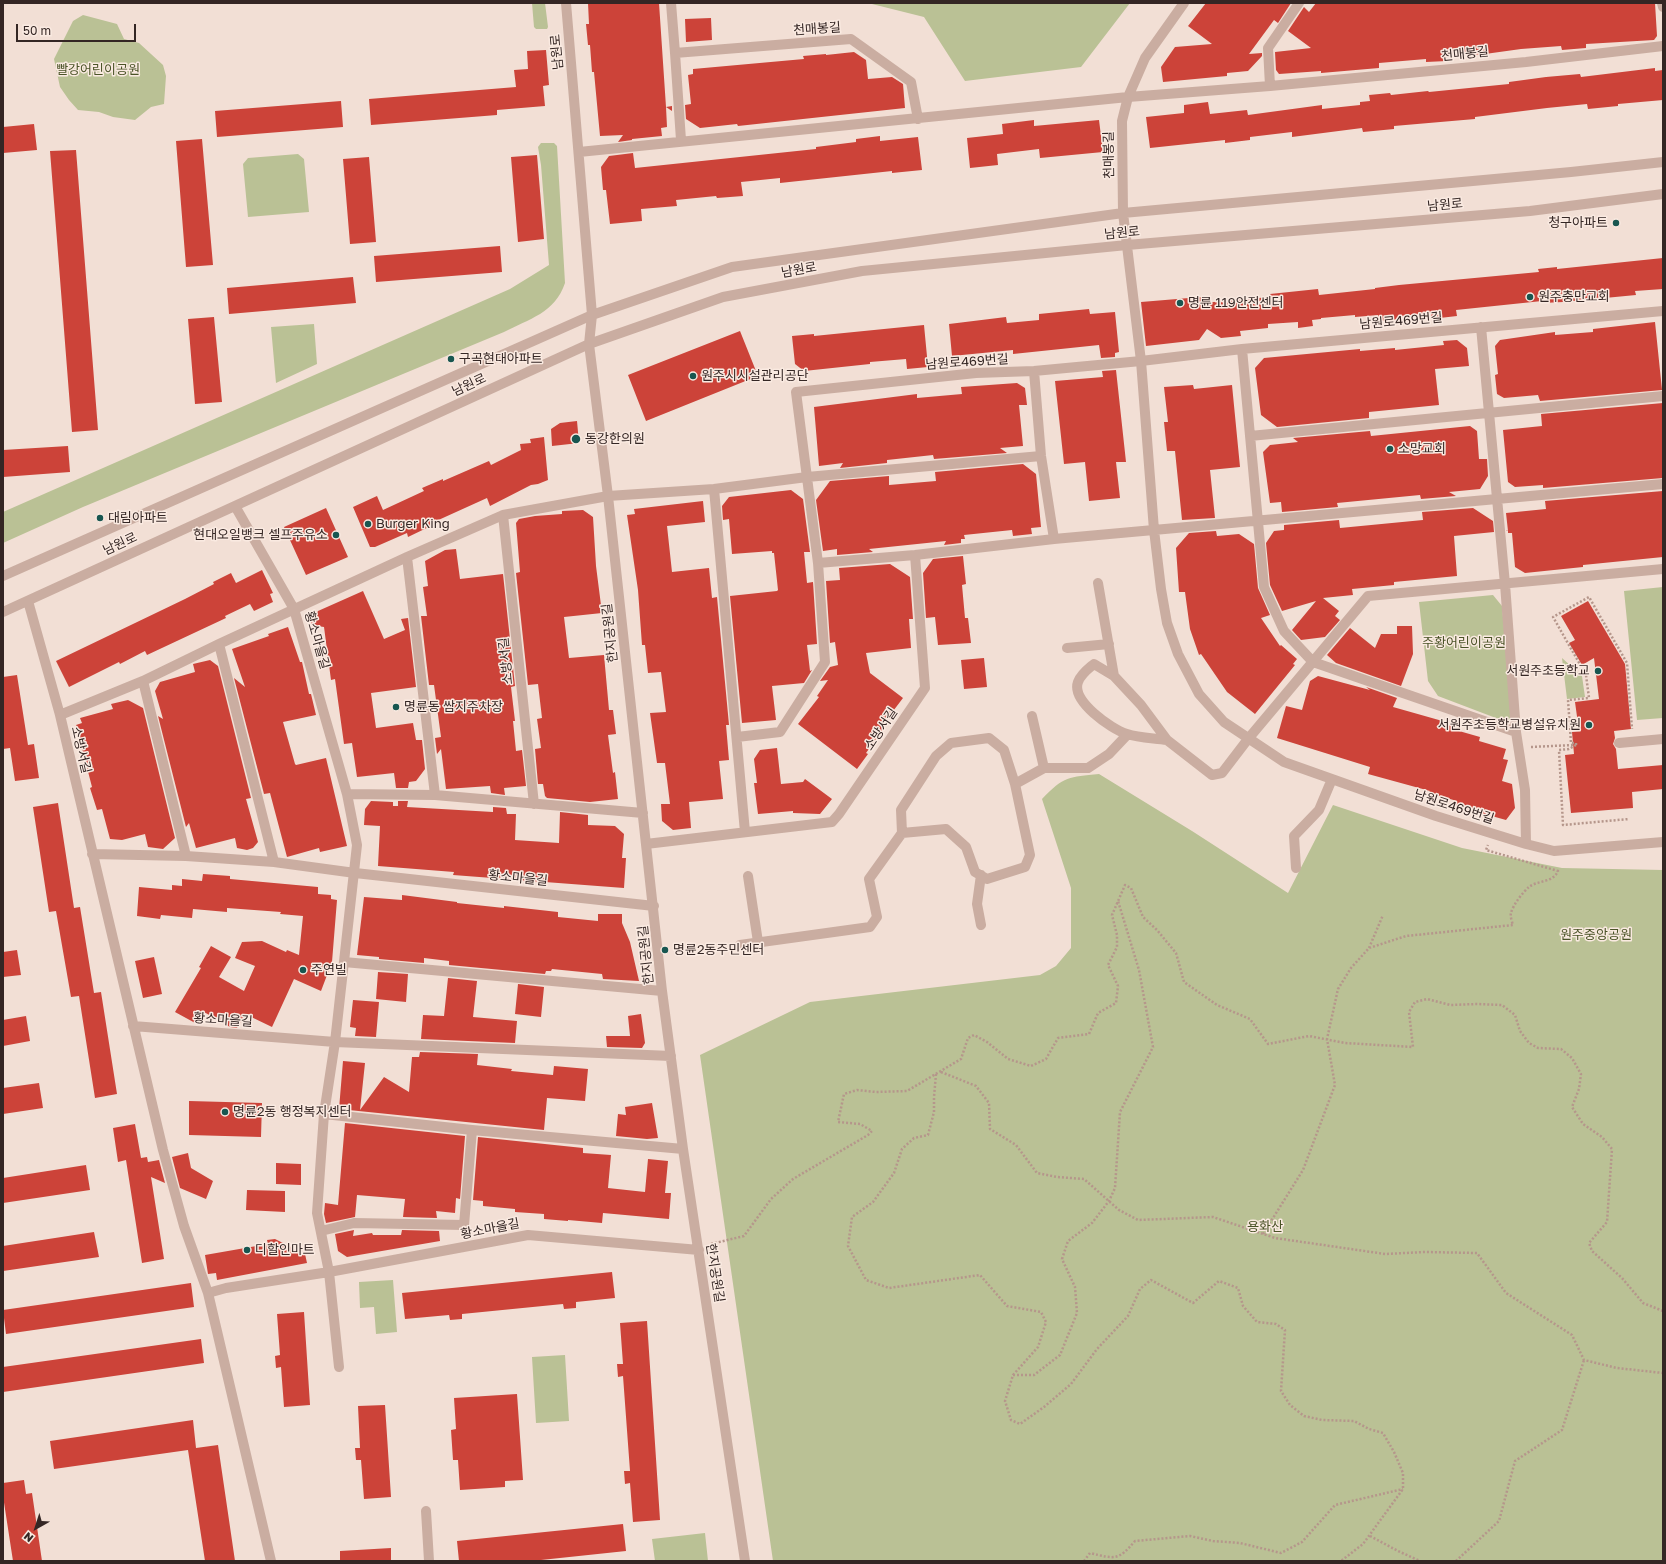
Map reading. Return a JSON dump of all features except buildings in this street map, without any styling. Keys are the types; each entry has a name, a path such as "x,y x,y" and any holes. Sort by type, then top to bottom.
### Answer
{"street":[{"name":"남원로","path":"566,3 592,315"},
{"path":"670,3 681,140"},
{"name":"천매봉길","path":"1123,213 1122,121 1128,97 1145,58 1184,3"},
{"path":"1270,86 1268,48 1299,3"},
{"path":"1662,3 1663,7"},
{"name":"천매봉길","path":"675,53 851,39 911,82 918,118"},
{"name":"천매봉길","path":"579,152 681,140 1128,97 1270,86 1526,62 1663,46"},
{"name":"남원로","path":"3,576 592,315 732,267 1123,213 1571,172 1663,162"},
{"name":"남원로","path":"3,612 589,344 723,297 862,272 1127,245 1530,211 1663,194"},
{"name":"남원로469번길","path":"1123,213 1141,361 1154,530 1167,623 1178,654 1199,694 1224,722 1284,762 1436,816 1526,844 1554,851 1663,842"},
{"name":"남원로469번길","path":"807,477 796,392 976,373 1034,371 1141,361 1242,349 1663,311"},
{"name":"한지공원길","path":"592,315 589,344 608,496 654,906 662,991 683,1149 746,1561"},
{"path":"1481,327 1505,584 1516,732 1525,790 1526,844"},
{"path":"1242,349 1264,587 1284,631 1313,662 1516,732"},
{"path":"1034,371 1041,456 1054,539"},
{"path":"1250,436 1663,396"},
{"name":"소방서길","path":"271,1561 208,1293 184,1226 163,1150 60,715 143,681 294,609 503,515 608,496 714,488 807,477 1041,456"},
{"path":"737,738 780,732 825,662 818,563 807,477"},
{"path":"818,563 914,555 1054,539 1663,484"},
{"path":"714,488 745,832"},
{"name":"황소마을길","path":"235,506 294,609 346,794 357,845 335,1042 324,1114 317,1213 329,1272 528,1235 699,1250"},
{"name":"소방서길","path":"503,515 534,804"},
{"name":"소방서길","path":"646,844 832,822 925,688 914,555"},
{"path":"407,557 435,795"},
{"path":"1167,740 1127,735 1109,726 1078,696 1077,683 1084,672 1094,664 1114,676 1141,705 1167,740 1212,775 1222,773 1248,739 1368,596 1663,569"},
{"path":"1098,583 1114,676"},
{"path":"28,601 60,715"},
{"path":"219,644 274,862"},
{"path":"1067,648 1109,644"},
{"path":"143,681 186,856"},
{"path":"1032,716 1044,768"},
{"path":"1015,784 1044,768 1088,768 1109,754 1127,735"},
{"path":"740,945 870,927 877,916 869,879 902,833 901,810 936,756 951,743 989,738 1004,750 1015,784 1030,855 1025,867 987,879 975,872 966,847 946,829 902,833"},
{"path":"1619,743 1663,739"},
{"path":"1296,868 1294,836 1319,810 1332,779"},
{"path":"346,794 435,795 643,813"},
{"name":"황소마을길","path":"92,854 186,856 274,862 355,873 654,906"},
{"path":"981,875 977,904 981,925"},
{"path":"748,876 758,942"},
{"path":"344,962 662,991"},
{"name":"황소마을길","path":"133,1026 335,1042 671,1056"},
{"path":"324,1114 472,1130 683,1149"},
{"name":"황소마을길","path":"321,1231 354,1223 464,1225 472,1130"},
{"path":"208,1293 226,1288 329,1272 340,1367"},
{"path":"426,1511 429,1561"}],"path":[{"path":"1576,745 1576,743 1571,743 1568,700 1589,698 1586,675 1553,617 1589,597 1627,663 1634,742"},
{"path":"1519,747 1576,745"},
{"path":"1576,745 1569,749 1559,750 1563,825 1629,819"},
{"path":"1369,948 1406,936 1513,925 1511,914 1518,901 1530,887 1556,876 1558,871 1486,850 1489,841"},
{"path":"711,1244 744,1236 771,1199 793,1179 868,1135 872,1131 860,1124 838,1122 844,1094 857,1090 876,1092 907,1091 961,1059 968,1038 974,1036 987,1042 1008,1059 1031,1066 1046,1059 1058,1038 1089,1034 1098,1013 1116,1003 1118,986 1108,965 1117,947 1117,935 1112,914 1125,885 1131,888 1143,917 1157,930 1176,953 1184,982 1218,1005 1250,1019 1268,1044 1309,1036 1345,1043 1413,1047 1409,1012 1415,1002 1427,999 1450,1006 1477,1004 1502,1005 1515,1015 1520,1031 1529,1043 1538,1048 1561,1049 1572,1058 1581,1074 1579,1089 1572,1107 1583,1124 1602,1137 1612,1149 1606,1222 1589,1243 1592,1251 1622,1278 1643,1303 1663,1311"},
{"path":"1013,1375 1034,1374 1060,1355 1077,1313 1075,1287 1062,1259 1068,1241 1092,1223 1109,1201 1115,1188 1120,1112 1153,1047 1139,970 1118,901"},
{"path":"1263,1234 1303,1170 1335,1085 1327,1039 1338,989 1351,968 1369,948 1383,914"},
{"path":"940,1072 976,1086 989,1103 990,1129 1016,1145 1036,1173 1057,1177 1084,1179 1119,1210 1138,1220 1213,1217 1275,1238 1384,1254 1425,1252 1477,1253 1506,1293 1572,1335 1584,1360 1562,1430 1516,1461 1499,1521 1456,1561"},
{"path":"936,1074 934,1112 928,1135 914,1138 902,1149 894,1173 873,1202 852,1216 848,1246 866,1280 889,1288 980,1275 1007,1306 1041,1312 1046,1322 1038,1347 1013,1375 1005,1400 1011,1420 1020,1424 1044,1407 1071,1384 1097,1349 1128,1316 1140,1289 1151,1280 1193,1303 1219,1281 1238,1288 1243,1306 1257,1322 1276,1324 1286,1330 1281,1391 1290,1405 1304,1416 1322,1420 1354,1421 1383,1434 1394,1452 1403,1473 1403,1489 1370,1536 1363,1544 1341,1561"},
{"path":"1584,1360 1617,1368 1663,1373"},
{"path":"1084,1561 1090,1553 1112,1558 1124,1554 1135,1541 1190,1536 1213,1541 1240,1543 1281,1553 1302,1542 1335,1505 1403,1489"},
{"path":"1370,1536 1420,1561"}],"green space":[{"path":"532,3 545,3 547,29 536,29 534,27"},
{"path":"868,3 1130,3 1081,67 965,81 924,17"},
{"name":"빨강어린이공원","path":"83,15 117,24 124,39 139,43 163,65 166,76 164,104 151,107 135,120 113,117 99,112 78,110 60,87 54,59 73,21"},
{"path":"541,143 554,143 557,146 565,283 561,293 555,301 540,314 504,332 83,507 3,543 3,512 510,289 549,265 541,165 538,147"},
{"path":"298,154 304,159 309,212 248,217 243,164 248,158"},
{"path":"314,324 317,364 276,383 271,327"},
{"path":"1663,587 1663,718 1637,720 1624,591"},
{"name":"주황어린이공원","path":"1493,595 1502,606 1512,717 1509,723 1438,696 1428,681 1419,602"},
{"path":"1562,658 1582,676 1585,697 1567,699"},
{"name":"용화산","path":"1099,774 1192,831 1288,893 1333,805 1462,848 1562,868 1663,870 1663,1561 773,1561 700,1055 810,1002 1040,975 1056,966 1071,948 1071,888 1042,799 1056,786 1068,779"},
{"path":"393,1280 397,1332 376,1334 374,1307 360,1308 359,1282"},
{"path":"565,1355 569,1421 536,1423 532,1357"},
{"path":"705,1533 708,1561 655,1561 652,1539"}],"place":[{"name":"청구아파트","path":"1616,223"},
{"name":"원주충만교회","path":"1530,297"},
{"name":"명륜 119안전센터","path":"1180,303"},
{"name":"구곡현대아파트","path":"451,359"},
{"name":"원주시시설관리공단","path":"693,376"},
{"name":"동강한의원","path":"576,439"},
{"name":"소망교회","path":"1390,449"},
{"name":"대림아파트","path":"100,518"},
{"name":"Burger King","path":"368,524"},
{"name":"현대오일뱅크 셀프주유소","path":"336,535"},
{"name":"서원주초등학교","path":"1598,671"},
{"name":"명륜동 쌈지주차장","path":"396,707"},
{"name":"서원주초등학교병설유치원","path":"1589,725"},
{"name":"명륜2동주민센터","path":"665,950"},
{"name":"주연빌","path":"303,970"},
{"name":"명륜2동 행정복지센터","path":"225,1112"},
{"name":"디할인마트","path":"247,1250"}],"park label":[{"name":"원주중앙공원","path":"1596,935"}]}
